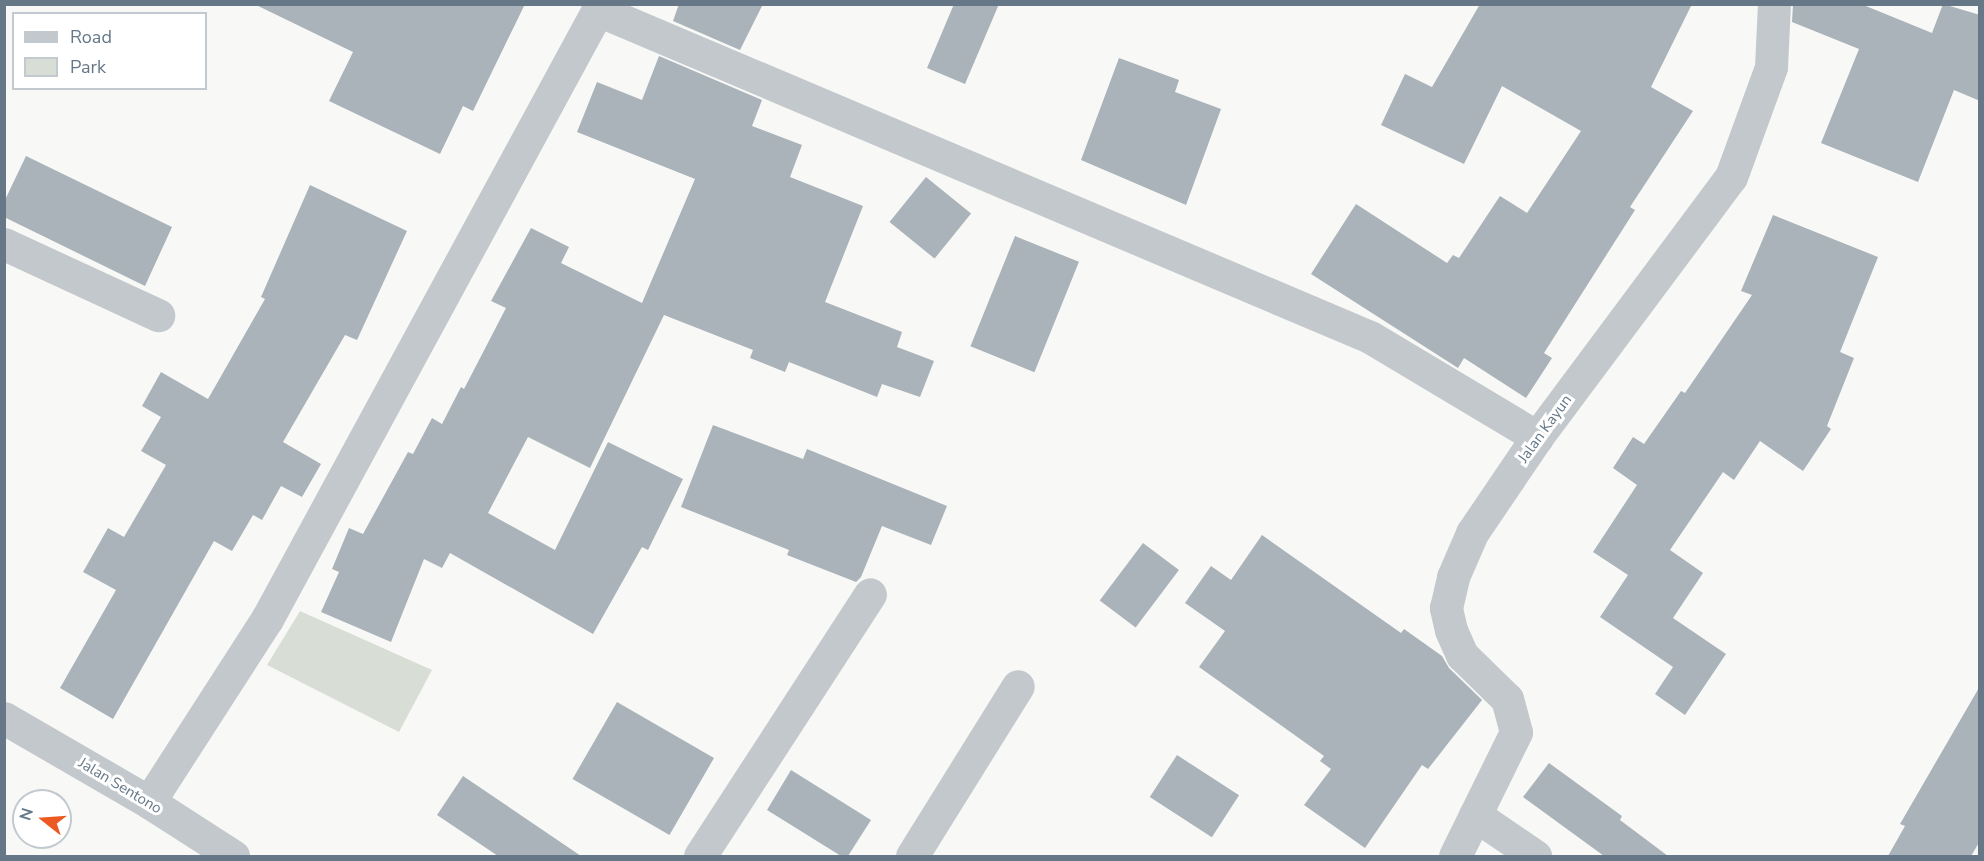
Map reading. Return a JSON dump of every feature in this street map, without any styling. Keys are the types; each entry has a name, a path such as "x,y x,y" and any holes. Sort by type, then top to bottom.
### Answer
{"street":[{"name":"Jalan Kayun","path":"1455,856 1516,732 1515,717 1506,699 1462,655 1446,608 1453,577 1472,533 1537,437 1731,177 1771,67 1774,4"},
{"path":"149,802 267,619 599,7 1370,337 1537,437"},
{"path":"4,244 158,315"},
{"path":"700,856 870,594"},
{"path":"912,856 1018,687"},
{"name":"Jalan Sentono","path":"4,718 149,802 233,856"},
{"path":"1475,815 1535,856"}],"green space":[{"path":"300,611 432,670 399,732 267,665"}],"building":[{"path":"254,4 525,4 473,111 463,106 440,154 329,101 353,52"},
{"path":"679,4 763,4 740,50 673,21"},
{"path":"954,4 999,4 965,84 927,68"},
{"path":"1480,4 1692,4 1651,87 1693,111 1630,207 1635,210 1544,353 1552,358 1526,398 1464,358 1458,368 1311,274 1356,204 1447,263 1453,255 1459,258 1500,196 1527,213 1581,131 1502,86 1464,164 1381,125 1405,74 1432,87"},
{"path":"1793,4 1861,4 1932,33 1943,4 1980,15 1980,101 1954,90 1918,182 1821,143 1859,49 1792,22"},
{"path":"659,56 762,100 752,126 802,145 790,177 863,206 825,302 902,332 897,347 934,361 920,397 882,384 877,397 789,362 785,372 750,358 753,350 664,315 590,468 528,437 488,513 555,550 608,442 683,479 648,550 642,547 593,634 450,553 442,568 424,559 391,642 321,612 339,572 332,569 349,528 363,534 408,452 413,454 432,418 442,424 461,387 464,389 506,308 491,301 531,228 569,247 561,263 642,303 695,179 577,132 597,82 642,100"},
{"path":"1119,58 1179,80 1175,92 1221,109 1186,205 1081,160"},
{"path":"26,156 172,227 145,286 4,217 4,202"},
{"path":"926,177 971,214 935,259 889,222"},
{"path":"310,185 407,231 357,340 345,335 283,442 321,464 302,497 281,486 262,520 253,515 232,551 214,541 113,719 60,688 116,590 83,572 108,528 124,537 166,465 141,451 161,417 142,406 161,372 208,399 265,299 261,297"},
{"path":"1773,215 1878,257 1840,352 1854,358 1827,426 1831,429 1803,471 1760,441 1734,480 1723,472 1670,550 1703,573 1673,618 1726,654 1685,715 1655,694 1673,667 1600,617 1628,575 1593,552 1637,485 1613,468 1633,437 1644,444 1681,391 1685,393 1752,295 1741,291"},
{"path":"1015,236 1079,262 1034,372 970,346"},
{"path":"713,425 803,459 807,449 947,506 931,545 882,526 861,577 856,582 787,555 789,550 681,507"},
{"path":"1262,535 1401,633 1404,629 1442,656 1449,668 1482,700 1428,769 1422,765 1365,848 1304,805 1331,769 1320,761 1324,756 1199,667 1225,631 1185,603 1211,566 1231,580"},
{"path":"1143,543 1179,570 1136,628 1100,601"},
{"path":"1980,686 1980,841 1971,856 1888,856 1905,826 1900,824"},
{"path":"617,702 714,758 669,835 572,779"},
{"path":"1177,755 1239,795 1212,837 1150,797"},
{"path":"1549,763 1622,816 1620,820 1668,856 1604,856 1523,797"},
{"path":"791,770 871,820 848,856 841,856 767,810"},
{"path":"463,776 581,856 498,856 437,815"}]}
